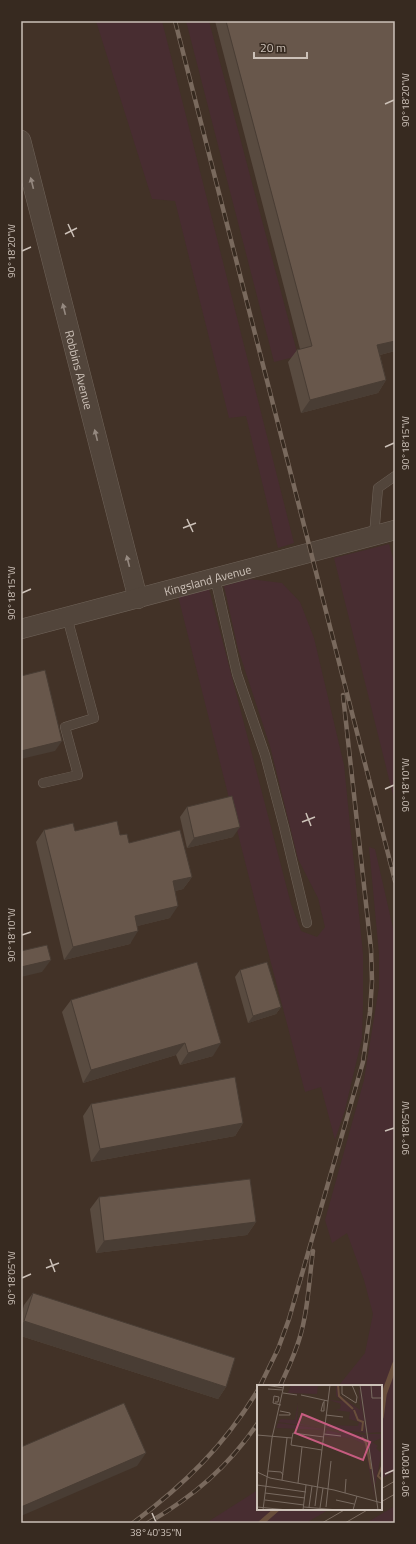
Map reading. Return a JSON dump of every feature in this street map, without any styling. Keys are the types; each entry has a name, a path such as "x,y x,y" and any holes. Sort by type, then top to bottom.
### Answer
{"street":[{"name":"Robbins Avenue","path":"21,140 138,599"},
{"name":"Kingsland Avenue","path":"21,629 395,530"}],"lane":[{"path":"374,536 378,488 395,476"},
{"path":"215,578 237,674 265,754 307,923"},
{"path":"43,783 78,775 65,727 94,718 67,617"}],"shaded area":[{"path":"96,21 162,21 294,543 278,548 246,416 229,418 175,201 152,199"},
{"path":"186,21 209,21 298,356 274,362"},
{"path":"389,544 395,565 395,803 334,558"},
{"path":"249,579 282,583 300,602 314,638 344,765 363,954 363,1006 362,1038 345,1110 335,1140 321,1087 305,1092 262,929 178,596 209,589 291,904 301,931 317,937 325,927 318,898 298,859 270,746 238,649 224,586"},
{"path":"369,847 375,849 395,937 395,1471 382,1478 382,1385 340,1385 365,1353 373,1314 364,1280 347,1233 332,1243 325,1220 364,1080 379,987 379,954"},
{"path":"257,1491 257,1510 328,1510 306,1523 206,1523"},
{"path":"395,1506 395,1523 366,1523"}],"building":[{"path":"226,21 395,21 395,341 377,345 386,380 310,400 297,350 312,346"},
{"path":"45,670 62,741 21,751 21,676"},
{"path":"232,796 240,827 194,838 187,807"},
{"path":"117,821 120,835 127,834 129,843 180,830 192,877 173,881 178,906 135,916 138,931 73,947 44,830 73,823 75,831"},
{"path":"47,945 51,960 21,967 21,951"},
{"path":"197,962 221,1043 188,1053 185,1043 91,1070 71,1000"},
{"path":"267,962 281,1007 253,1016 240,970"},
{"path":"235,1077 243,1123 100,1149 91,1104"},
{"path":"250,1179 256,1222 104,1241 99,1197"},
{"path":"33,1293 235,1358 226,1387 24,1321"},
{"path":"124,1403 146,1453 21,1507 21,1447"}],"waterway":[{"path":"382,1409 384,1394 395,1364"},
{"path":"261,1523 276,1510"}],"tram line":[{"path":"382,1488 395,1481"},
{"path":"382,1501 395,1494"},
{"path":"322,1523 344,1510"},
{"path":"345,1523 367,1510"}],"railway":[{"path":"175,21 395,881"},
{"path":"260,1385 278,1349 289,1319 363,1062 370,1012 372,981 371,949 343,695"},
{"path":"280,1385 295,1352 302,1329 313,1251"},
{"path":"133,1523 170,1494 202,1463 231,1429 257,1392"},
{"path":"148,1523 165,1513 209,1479 235,1453 257,1424"}]}
